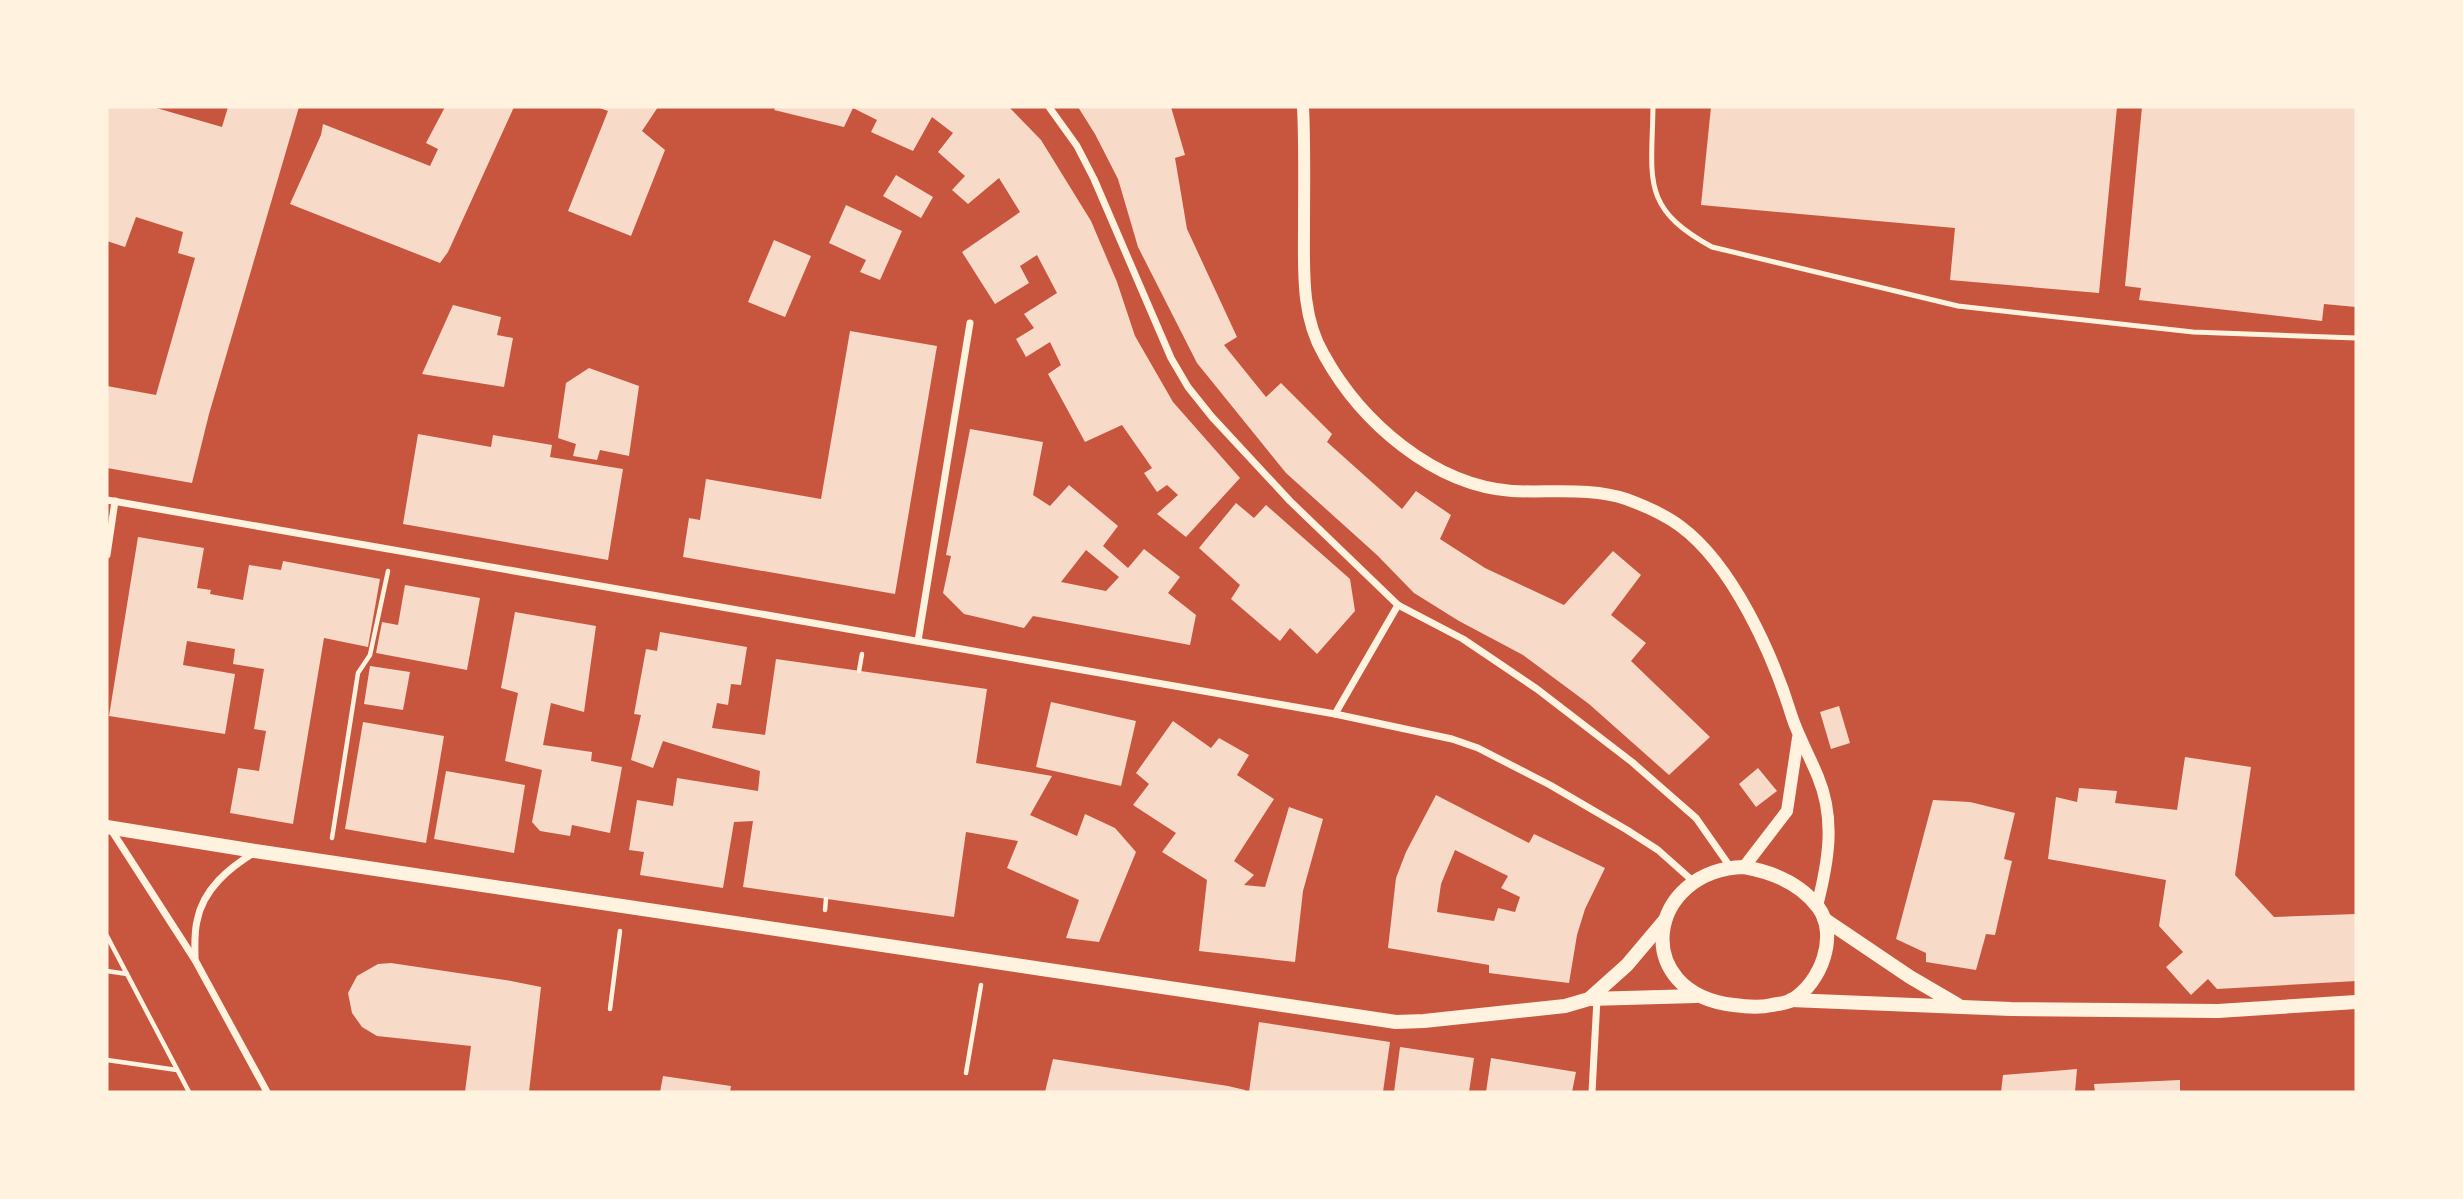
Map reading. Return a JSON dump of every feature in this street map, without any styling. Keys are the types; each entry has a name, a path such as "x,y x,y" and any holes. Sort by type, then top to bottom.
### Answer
{"main road":[{"path":"108,826 255,851 1396,1021 1424,1021 1564,1006 1593,999 1696,996 1750,1007 1771,1006 1791,1000 1961,1007 2218,1011 2356,1002"},
{"path":"1593,999 1627,965 1665,919 1679,896 1694,882 1704,875 1738,867 1774,874 1798,888 1821,912 1910,977 1961,1007"},
{"path":"1791,1000 1806,989 1824,960 1827,941 1821,912"},
{"path":"1665,919 1662,943 1666,958 1677,979 1696,996"}],"street":[{"path":"1049,107 1083,157 1160,333 1188,387 1290,501 1398,605 1463,639 1536,689 1632,762 1696,818 1738,867 1787,811 1798,737"},
{"path":"1303,107 1303,286 1310,319 1322,352 1342,385 1389,435 1454,477 1481,486 1510,491 1592,493 1623,498 1654,510 1680,526 1701,546 1724,573 1742,603 1782,685 1798,737 1818,778 1829,825 1829,849 1821,912"},
{"path":"918,641 970,323"},
{"path":"107,555 111,501 1335,714 1452,738 1478,748 1618,824 1658,850 1694,882"},
{"path":"1335,714 1398,605"},
{"path":"108,826 195,960 267,1092"},
{"path":"195,960 196,922 201,906 219,880 235,864 255,851"},
{"path":"1592,1092 1593,999"}],"lane":[{"path":"1653,107 1652,182 1658,202 1673,221 1691,236 1712,247 1958,306 2193,332 2356,338"}],"path":[{"path":"328,862 358,673 370,654 392,549"},
{"path":"610,1009 623,905"},
{"path":"107,936 189,1092"},
{"path":"966,1073 985,960"},
{"path":"107,971 128,975"},
{"path":"107,1060 178,1070"}],"building":[{"path":"107,107 153,107 222,127 228,107 299,107 209,414 192,483 107,468 107,386 156,395 195,258 178,253 183,232 136,217 125,247 107,241"},
{"path":"445,107 514,107 448,252 440,263 290,204 321,135 323,124 430,166 438,149 426,143"},
{"path":"597,107 658,107 642,131 665,150 631,236 568,211 608,111"},
{"path":"776,107 1009,107 1041,140 1091,221 1117,282 1135,336 1173,402 1240,478 1186,537 1157,514 1178,495 1167,485 1157,492 1144,473 1152,468 1122,425 1085,442 1048,374 1061,365 1050,342 1026,357 1016,339 1034,328 1024,314 1057,293 1037,255 1020,266 1029,283 995,304 962,252 1020,212 999,178 968,204 952,190 965,176 938,152 953,133 932,117 913,151 871,132 877,120 853,108 844,127 774,110"},
{"path":"1078,107 1171,107 1185,155 1175,158 1187,229 1237,337 1224,345 1266,397 1281,383 1332,434 1327,442 1402,509 1416,491 1451,515 1440,539 1485,568 1564,605 1613,551 1641,575 1611,615 1646,643 1631,661 1710,737 1669,775 1589,704 1523,655 1414,593 1377,555 1286,473 1197,363 1138,247 1118,179"},
{"path":"1711,107 2117,107 2099,293 1950,280 1955,228 1701,205"},
{"path":"2142,107 2356,107 2356,307 2324,304 2322,321 2139,300 2141,288 2125,286"},
{"path":"896,175 933,197 921,218 883,196"},
{"path":"846,205 902,231 880,280 860,272 866,260 829,243"},
{"path":"774,240 811,256 785,317 748,302"},
{"path":"453,305 501,317 497,335 513,338 504,387 422,374"},
{"path":"850,331 937,346 895,594 683,557 689,518 700,520 706,479 821,499"},
{"path":"589,368 639,386 629,456 600,450 597,460 573,456 576,444 558,438 566,383"},
{"path":"970,429 1043,442 1033,495 1050,506 1069,485 1118,526 1103,546 1128,568 1144,549 1180,577 1168,593 1196,615 1190,645 1033,616 1024,628 964,614 943,593 951,556 946,555","holes":["1086,550 1119,577 1106,591 1061,582"]},
{"path":"418,434 491,447 493,435 552,445 550,457 623,469 608,560 403,524"},
{"path":"1236,503 1254,518 1266,505 1350,579 1355,611 1317,654 1290,628 1280,641 1231,599 1240,585 1199,548"},
{"path":"138,537 204,548 197,588 211,590 210,594 243,600 249,565 281,570 283,561 380,579 368,647 324,638 293,824 230,813 238,768 259,771 266,731 254,729 264,669 233,664 235,649 187,641 183,665 235,674 225,734 109,716"},
{"path":"405,585 480,598 467,670 376,653 382,622 398,625"},
{"path":"515,612 596,626 584,712 551,703 543,745 592,752 591,761 622,767 610,833 572,825 570,836 540,831 532,822 542,770 505,761 518,693 501,688"},
{"path":"660,632 747,647 741,685 731,684 728,705 717,703 712,728 765,735 776,659 987,689 976,763 1052,776 1030,815 1077,836 1085,814 1115,828 1136,852 1099,942 1066,938 1079,900 1007,868 1018,841 966,832 954,917 743,887 753,821 734,822 723,888 640,875 644,852 629,850 637,800 673,806 677,778 758,791 760,771 663,741 653,768 631,760 641,715 634,714 646,649 657,651"},
{"path":"370,666 410,672 403,710 364,704"},
{"path":"1051,702 1136,721 1121,786 1036,767"},
{"path":"1839,706 1850,743 1831,749 1820,712"},
{"path":"1173,721 1211,748 1219,738 1249,755 1237,775 1274,799 1234,861 1254,875 1244,885 1265,887 1289,807 1323,819 1303,891 1295,962 1199,951 1207,880 1162,852 1176,833 1133,805 1149,784 1136,773"},
{"path":"363,722 444,736 426,843 345,829"},
{"path":"2185,757 2251,767 2235,875 2274,917 2356,914 2356,981 2217,989 2208,979 2191,995 2166,967 2183,952 2159,926 2166,880 2048,859 2056,797 2077,802 2079,788 2117,791 2115,803 2177,810"},
{"path":"1758,768 1777,791 1756,807 1739,784"},
{"path":"446,771 525,785 514,853 434,839"},
{"path":"1436,795 1529,843 1534,834 1605,868 1585,909 1577,935 1569,983 1489,973 1489,965 1388,948 1396,878 1406,852","holes":["1455,850 1508,876 1501,888 1520,897 1515,912 1498,908 1494,921 1437,912 1441,884"]},
{"path":"1933,800 1970,802 2015,813 2004,859 2012,861 1995,935 1986,934 1976,970 1926,962 1926,953 1896,939"},
{"path":"391,963 541,987 529,1092 465,1092 471,1046 377,1036 362,1027 352,1013 348,993 357,976 378,964"},
{"path":"1259,1022 1390,1042 1383,1092 1249,1092"},
{"path":"1400,1047 1474,1058 1469,1092 1394,1092"},
{"path":"1491,1058 1576,1072 1572,1092 1486,1092"},
{"path":"1053,1059 1228,1086 1245,1092 1045,1092"},
{"path":"2077,1069 2075,1092 2001,1092 2003,1075"},
{"path":"663,1076 731,1086 730,1092 660,1092"},
{"path":"2180,1080 2180,1092 2095,1092 2094,1084"}]}
